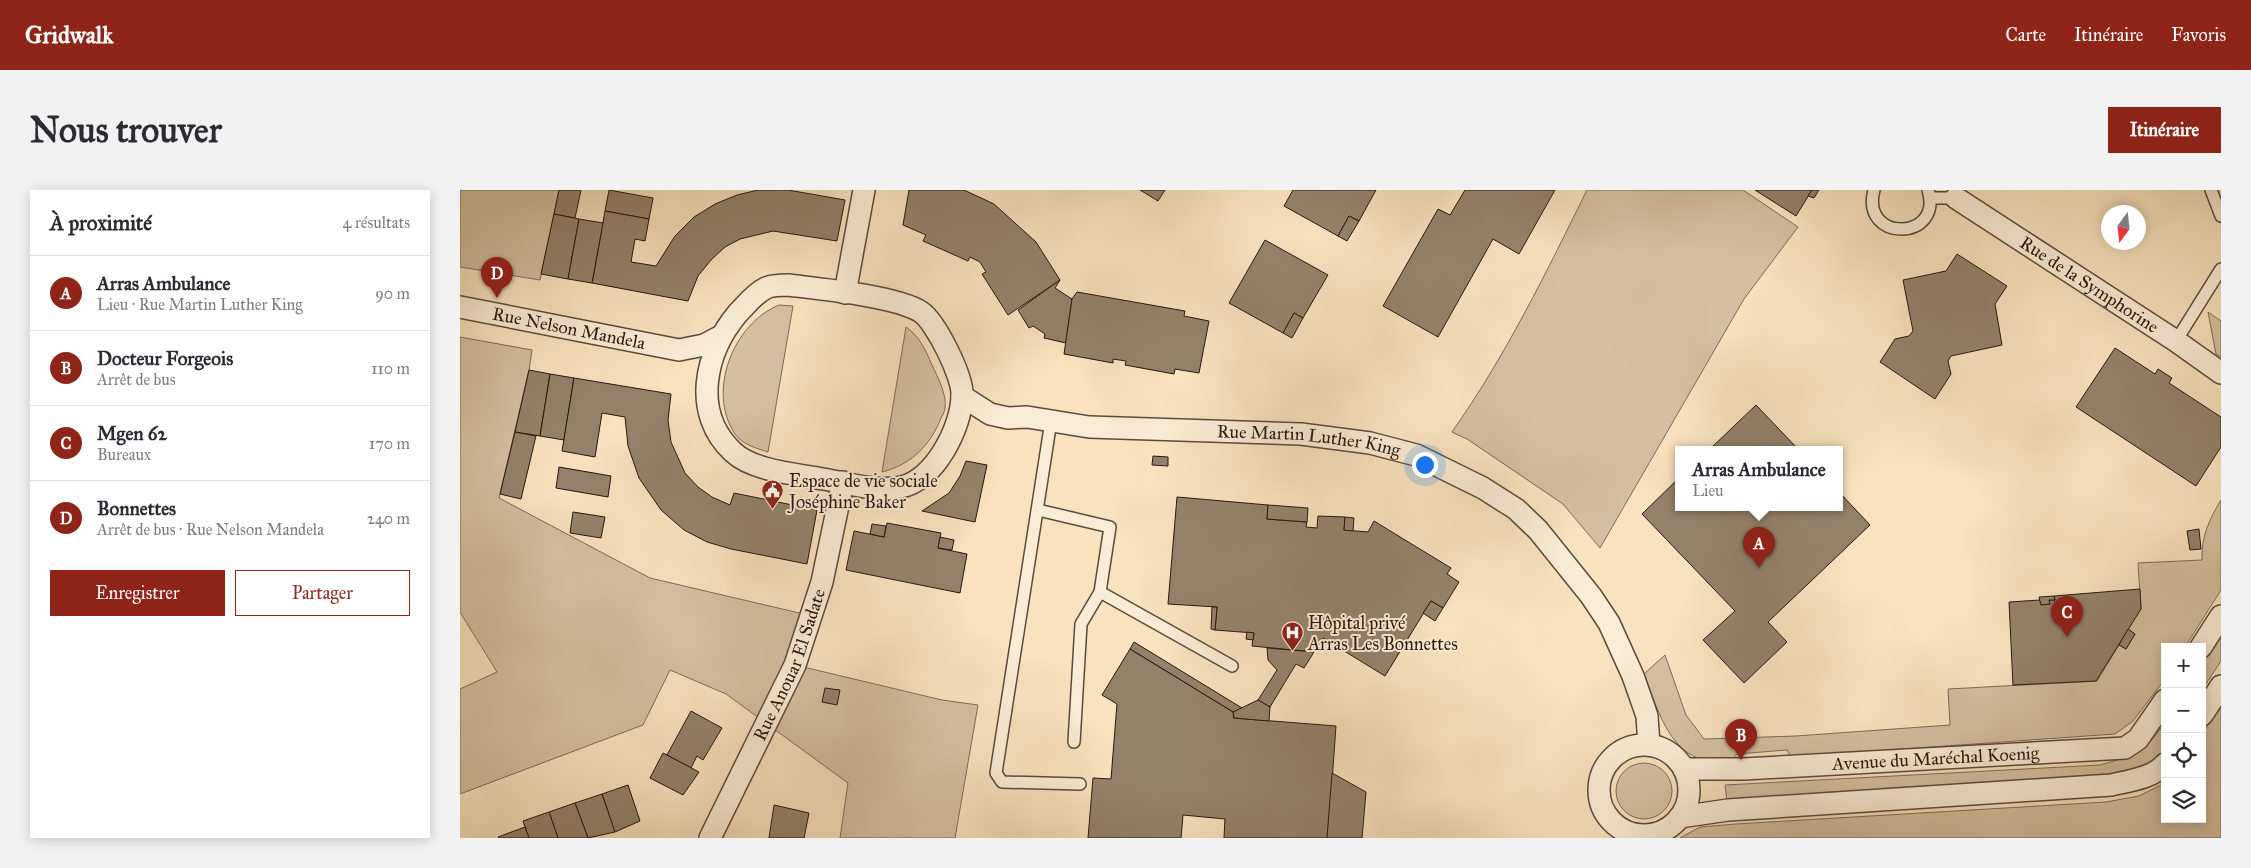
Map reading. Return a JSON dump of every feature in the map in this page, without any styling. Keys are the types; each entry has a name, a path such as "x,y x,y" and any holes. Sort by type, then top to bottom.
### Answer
{"street":[{"path":"845,292 864,190"},
{"name":"Rue de la Symphorine","path":"1956,198 2176,341 2221,373"},
{"path":"788,284 845,292 904,304 922,312 950,356 962,396 956,423 941,458 930,470 909,486 883,490 763,468 734,454 717,433 706,398 706,383 711,360 721,336 752,297 767,287 788,284"},
{"name":"Rue Nelson Mandela","path":"460,307 679,350"},
{"path":"706,383 679,350 704,345 721,336"},
{"path":"962,396 990,414"},
{"path":"956,423 990,414"},
{"name":"Rue Martin Luther King","path":"990,414 1008,418 1027,417 1089,427 1301,434 1370,443 1416,455 1483,488 1516,509 1538,530 1580,579 1600,609 1633,676 1647,716 1649,745"},
{"name":"Rue Anouar El Sadate","path":"710,838 795,665 822,582 843,482"},
{"path":"2203,643 2221,616"},
{"path":"2206,709 2221,686"},
{"name":"Avenue du Maréchal Koenig","path":"1684,769 1724,770 2125,748 2138,739 2161,706"},
{"path":"1635,745 1649,745 1670,753 1684,769 1689,792 1687,803 1680,817 1668,829 1648,837 1628,833 1610,822 1602,810 1598,797 1598,783 1603,770 1611,758 1622,750 1635,745"},
{"path":"1680,817 1728,810 2111,785 2139,779 2161,769"}],"lane":[{"path":"1874,190 1873,210 1884,225 1893,229 1911,228 1920,223 1929,208 1929,194 1956,198"},
{"path":"2210,190 2221,216"},
{"path":"2176,341 2221,269"},
{"path":"1051,421 996,773 1002,782 1080,784"},
{"path":"1038,510 1110,527 1100,592 1081,624 1074,742"},
{"path":"1100,592 1232,666"}],"shaded area":[{"path":"460,190 559,190 540,280 460,267"},
{"path":"1587,190 1743,190 1798,227 1744,299 1600,548 1563,504 1467,439 1452,432 1507,344"},
{"path":"779,305 793,306 768,452 746,443 735,434 727,417 723,398 724,379 729,360 738,342 749,327 763,314"},
{"path":"2208,312 2221,321 2221,357 2216,354"},
{"path":"906,327 919,339 927,354 942,386 945,409 929,441 916,455 901,465 882,472"},
{"path":"460,337 532,350 499,498 650,578 812,616 795,665 942,700 978,705 955,838 840,838 848,783 726,694 670,670 643,725 460,794 460,689 497,672 460,612"},
{"path":"2221,500 2221,590 2188,643 2161,643 2161,684 2133,721 2115,734 1791,757 1787,750 1737,754 1732,759 1705,760 1692,756 1673,738 1659,713 1644,674 1665,655 1686,715 1704,739 1796,736 1950,725 1948,689 2097,681 2119,645 2126,649 2135,634 2128,629 2141,609 2138,563 2202,560 2203,544 2213,515"},
{"path":"2221,634 2221,661 2206,684 2206,657"},
{"path":"2221,707 2221,838 1680,838 1700,827 2106,802 2139,796 2161,785 2161,823 2206,823 2206,728"},
{"path":"2161,728 2161,754 2154,762 2118,776 1727,801 1725,785 2100,765 2138,752"},
{"path":"1644,763 1655,765 1664,771 1670,780 1672,791 1670,802 1664,811 1655,817 1644,819 1633,817 1624,811 1618,802 1616,791 1618,780 1624,771 1633,765"}],"building":[{"path":"559,190 581,190 575,218 554,214"},
{"path":"609,190 653,198 649,219 605,211"},
{"path":"758,190 788,190 845,200 837,241 773,231 740,239 725,247 711,260 698,276 688,301 592,283 605,211 649,219 645,241 635,239 631,262 656,266 675,236 694,217 715,204 737,195"},
{"path":"909,190 964,190 994,204 1036,242 1060,280 1008,315 982,274 986,272 980,262 970,257 968,261 923,241 926,235 903,225"},
{"path":"1140,190 1165,190 1158,201"},
{"path":"1293,190 1376,190 1359,221 1349,216 1338,236 1284,206"},
{"path":"1465,190 1555,190 1519,254 1493,239 1438,337 1383,306 1438,209 1450,215"},
{"path":"1755,190 1812,190 1796,216"},
{"path":"1812,190 1819,190 1814,198 1808,196"},
{"path":"554,214 579,219 568,279 541,274"},
{"path":"1349,216 1359,221 1347,241 1338,236"},
{"path":"579,219 603,223 592,283 568,279"},
{"path":"1265,240 1328,275 1303,318 1294,313 1283,333 1229,303"},
{"path":"1957,254 2007,286 1995,304 2002,345 1951,356 1948,361 1951,374 1935,399 1880,362 1895,339 1909,336 1913,331 1903,280 1946,271"},
{"path":"1060,280 1055,288 1072,299 1066,343 1044,338 1045,334 1033,326 1029,328 1018,310"},
{"path":"1077,292 1185,311 1184,316 1209,321 1199,373 1175,369 1174,374 1125,365 1126,361 1113,359 1113,363 1064,354 1072,299"},
{"path":"1294,313 1303,318 1292,338 1283,333"},
{"path":"2115,348 2155,374 2158,369 2172,378 2169,383 2221,417 2221,447 2196,486 2076,407"},
{"path":"529,370 550,374 540,436 515,432"},
{"path":"550,374 574,378 564,440 540,436"},
{"path":"574,378 671,394 668,420 671,442 685,473 698,487 712,497 730,505 734,493 817,510 807,564 731,549 707,542 684,530 661,510 639,478 628,446 625,417 602,413 595,457 562,451"},
{"path":"1756,405 1795,446 1713,446"},
{"path":"515,432 536,436 521,499 500,494"},
{"path":"1153,456 1168,457 1168,466 1152,465"},
{"path":"966,461 987,465 975,522 922,511 949,493 960,476"},
{"path":"559,467 611,476 608,497 556,488"},
{"path":"1675,482 1675,511 1843,511 1843,496 1870,525 1768,622 1787,642 1744,683 1703,640 1735,611 1642,514"},
{"path":"1177,497 1268,505 1267,519 1307,522 1306,527 1317,528 1318,516 1345,517 1344,530 1368,532 1374,521 1451,568 1447,574 1459,582 1443,608 1431,601 1385,676 1323,638 1314,652 1252,646 1254,633 1215,630 1217,607 1168,604"},
{"path":"1268,505 1308,508 1307,522 1267,519"},
{"path":"573,512 605,517 601,538 570,533"},
{"path":"1345,517 1354,518 1353,531 1344,530"},
{"path":"887,523 941,533 938,548 967,554 960,593 846,570 854,531 884,537"},
{"path":"872,524 886,526 884,537 870,534"},
{"path":"2199,529 2201,549 2190,550 2187,531"},
{"path":"940,537 954,540 952,550 938,548"},
{"path":"2140,589 2141,609 2096,681 2013,685 2009,602 2040,600 2041,605 2050,604 2049,600 2055,600 2054,596"},
{"path":"2054,596 2055,600 2049,600 2050,604 2041,605 2039,597"},
{"path":"1431,601 1443,608 1435,621 1423,613"},
{"path":"1212,607 1217,607 1215,630 1211,629"},
{"path":"2128,629 2135,634 2126,649 2119,645"},
{"path":"1247,632 1254,633 1253,640 1246,639"},
{"path":"1134,642 1242,708 1233,712 1130,649"},
{"path":"1267,648 1314,652 1304,668 1296,664 1270,707 1258,700 1277,670 1268,660"},
{"path":"1130,649 1233,712 1234,718 1336,726 1328,838 1224,838 1225,819 1183,815 1181,838 1088,838 1093,778 1111,779 1117,704 1102,695"},
{"path":"825,688 840,690 837,705 822,702"},
{"path":"1258,700 1270,707 1269,721 1234,718 1233,712"},
{"path":"691,711 722,728 703,760 697,756 691,768 667,755"},
{"path":"663,753 699,772 683,795 650,778"},
{"path":"1332,773 1366,792 1362,838 1327,838"},
{"path":"628,785 640,821 615,832 602,794"},
{"path":"602,794 615,832 588,838 575,803"},
{"path":"575,803 588,838 558,838 549,812"},
{"path":"774,805 809,813 804,838 769,838"},
{"path":"549,812 558,838 529,838 523,821"},
{"path":"525,827 529,838 498,837"}],"place":[{"name":"Bonnettes","path":"497,298"},
{"name":"Espace de vie sociale Joséphine Baker","path":"773,510"},
{"name":"Arras Ambulance","path":"1759,568"},
{"name":"Mgen 62","path":"2067,637"},
{"name":"Hôpital privé Arras Les Bonnettes","path":"1292,652"},
{"name":"Docteur Forgeois","path":"1741,760"}]}
